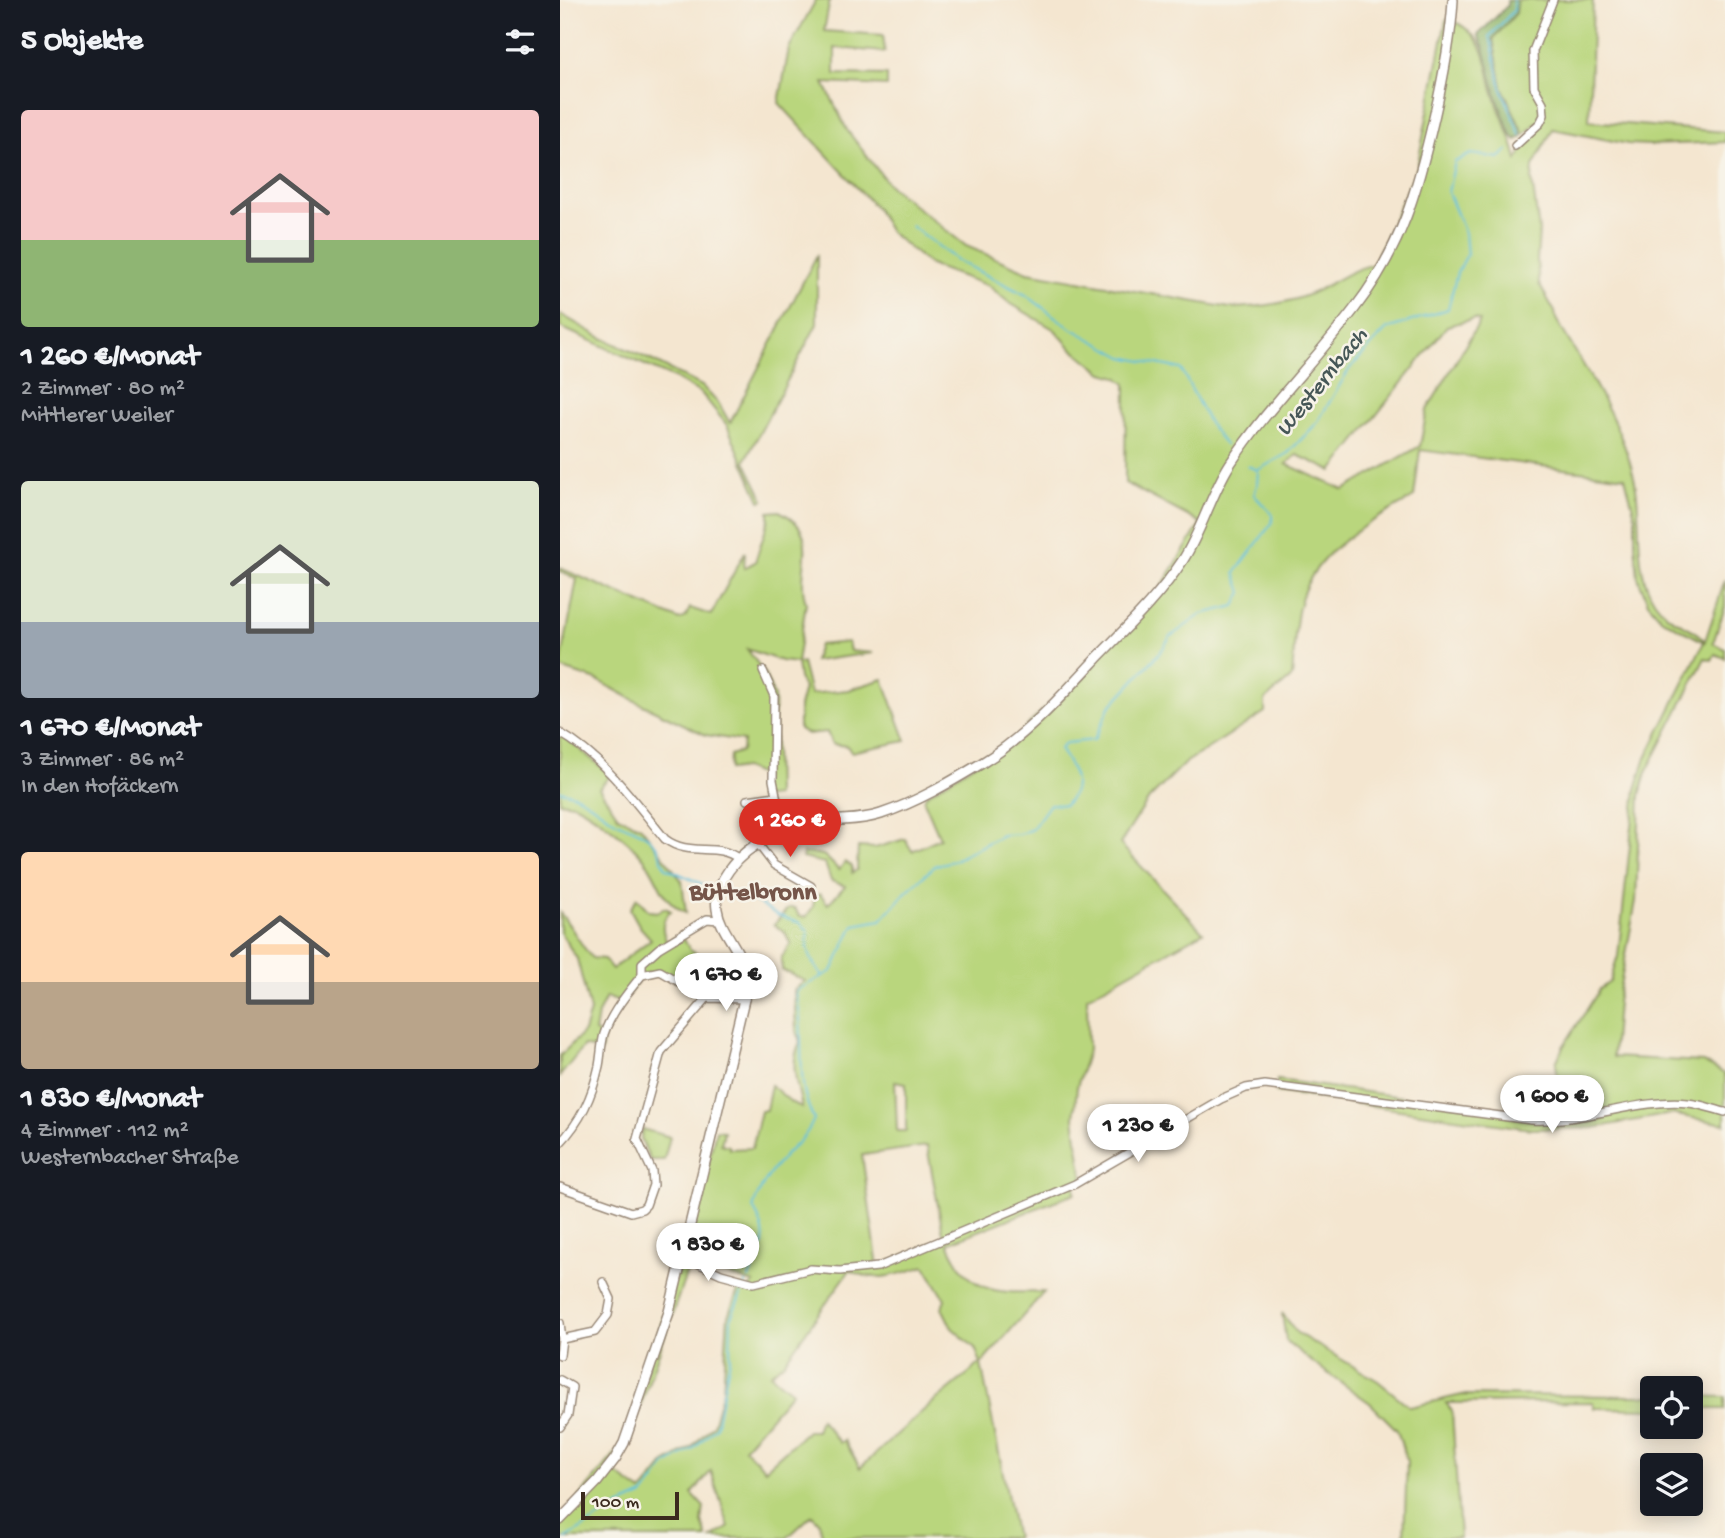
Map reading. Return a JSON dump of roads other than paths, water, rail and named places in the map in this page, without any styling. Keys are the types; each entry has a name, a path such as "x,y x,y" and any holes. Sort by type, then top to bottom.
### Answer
{"street":[{"path":"560,1520 597,1482 615,1460 624,1443 656,1355 682,1260 747,987 743,959 719,920 717,900 723,880 739,859 758,844 783,831 807,824 878,815 934,792 987,760 1042,714 1154,599 1185,556 1216,490 1242,447 1357,306 1377,276 1402,229 1414,199 1441,84 1453,0"},
{"path":"1516,146 1540,123 1544,115 1543,103 1534,87 1533,51 1553,0"},
{"path":"763,671 774,696 775,728 772,751 776,796 783,831"},
{"path":"560,733 591,755 673,845 689,850 728,851 739,859"},
{"path":"747,800 776,796"},
{"path":"758,844 773,864 811,886"},
{"path":"560,1143 587,1106 610,1018 642,975 642,962 659,948 707,919 719,920"},
{"path":"642,975 660,971 707,998 745,999"},
{"path":"560,1187 631,1212 646,1205 654,1178 637,1139 661,1052 707,998"},
{"path":"682,1260 754,1283 811,1269 841,1271 878,1267 1075,1184 1222,1098 1246,1088 1265,1085 1551,1121 1668,1102 1690,1103 1725,1112"},
{"path":"562,1339 595,1332 608,1315 611,1299 603,1282"},
{"path":"560,1323 560,1355"},
{"path":"560,1380 572,1387 568,1415 560,1427"}],"waterway":[{"name":"Westernbach","path":"1513,0 1514,10 1490,36 1501,87 1520,135"},
{"name":"Westernbach","path":"749,1278 758,1259 764,1235 753,1208 756,1200 773,1170 804,1136 814,1119 803,1083 796,991 832,971 854,925 881,920 907,891 936,865 953,861 1002,835 1020,834 1032,829 1050,804 1065,805 1074,791 1075,777 1060,749 1066,743 1094,740 1109,708 1162,650 1170,637 1202,614 1235,606 1242,592 1235,573 1272,523 1272,514 1254,495 1258,470 1288,453 1317,423 1350,368 1387,329 1448,309 1457,273 1467,255 1465,233 1448,192 1455,162 1471,154 1499,158 1508,150"},
{"path":"911,226 958,261 1026,295 1069,327 1123,357 1181,369 1210,425 1225,445"},
{"path":"1248,466 1257,470"},
{"path":"560,791 581,798 612,819 645,835 656,846 666,868 702,884"},
{"path":"743,894 777,915 800,923 808,930 809,954 822,975"},
{"name":"Westernbach","path":"566,1538 619,1506 644,1495 666,1465 693,1449 716,1427 730,1359 731,1317 746,1283"}],"district":[{"name":"Büttelbronn","path":"753,894"}]}
